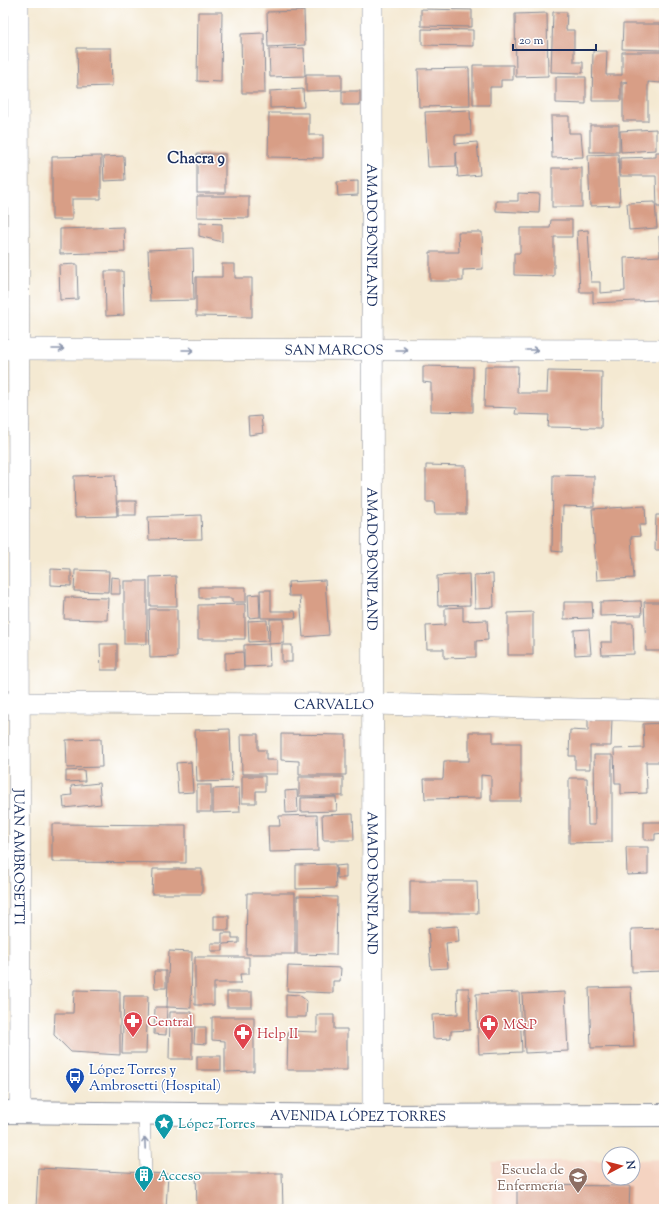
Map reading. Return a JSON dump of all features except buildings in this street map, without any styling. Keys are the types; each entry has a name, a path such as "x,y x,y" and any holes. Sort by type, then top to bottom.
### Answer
{"main road":[{"name":"AVENIDA LÓPEZ TORRES","path":"12,1112 144,1112 373,1116 664,1115"}],"street":[{"name":"JUAN AMBROSETTI","path":"12,1112 11,349 18,3"},
{"name":"AMADO BONPLAND","path":"372,3 373,1116"},
{"name":"SAN MARCOS","path":"11,349 664,350"},
{"name":"CARVALLO","path":"11,703 373,704 664,711"}],"lane":[{"path":"144,1112 146,1173"}],"shaded area":[{"name":"Escuela de Enfermería","path":"664,1159 664,1209 493,1209 492,1162 601,1160 601,1186 641,1186 641,1160"}],"place":[{"name":"Central","path":"133,1038"},
{"name":"M&P","path":"489,1041"},
{"name":"Help II","path":"243,1050"},
{"name":"López Torres y Ambrosetti (Hospital)","path":"75,1094"},
{"name":"López Torres","path":"164,1140"},
{"name":"Acceso","path":"144,1192"},
{"name":"Escuela de Enfermería","path":"578,1194"}],"district":[{"name":"Chacra 9","path":"196,158"}]}
